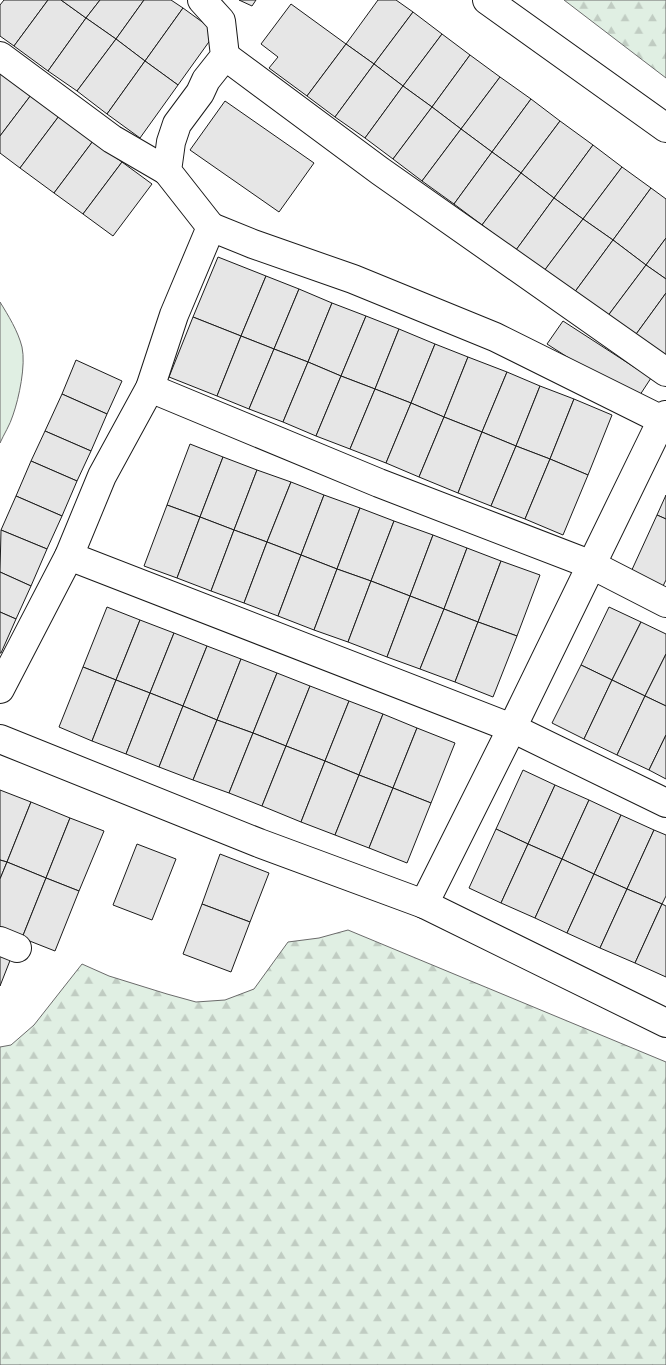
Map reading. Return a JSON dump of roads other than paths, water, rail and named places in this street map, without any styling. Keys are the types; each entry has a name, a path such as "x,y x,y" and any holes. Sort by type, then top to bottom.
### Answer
{"street":[{"path":"202,0 220,21 225,56 380,172 666,372"},
{"path":"487,0 666,128"},
{"path":"0,56 112,139 167,171 211,227 253,244 353,279 495,337 664,418 424,904"},
{"path":"167,171 171,142 177,124 200,93 206,80 225,56"},
{"path":"0,689 69,556 102,476 150,388 174,315 211,227"},
{"path":"150,388 379,483 592,565 666,603"},
{"path":"69,556 512,728 666,803"},
{"path":"0,738 250,839 424,904 666,1023"}]}
